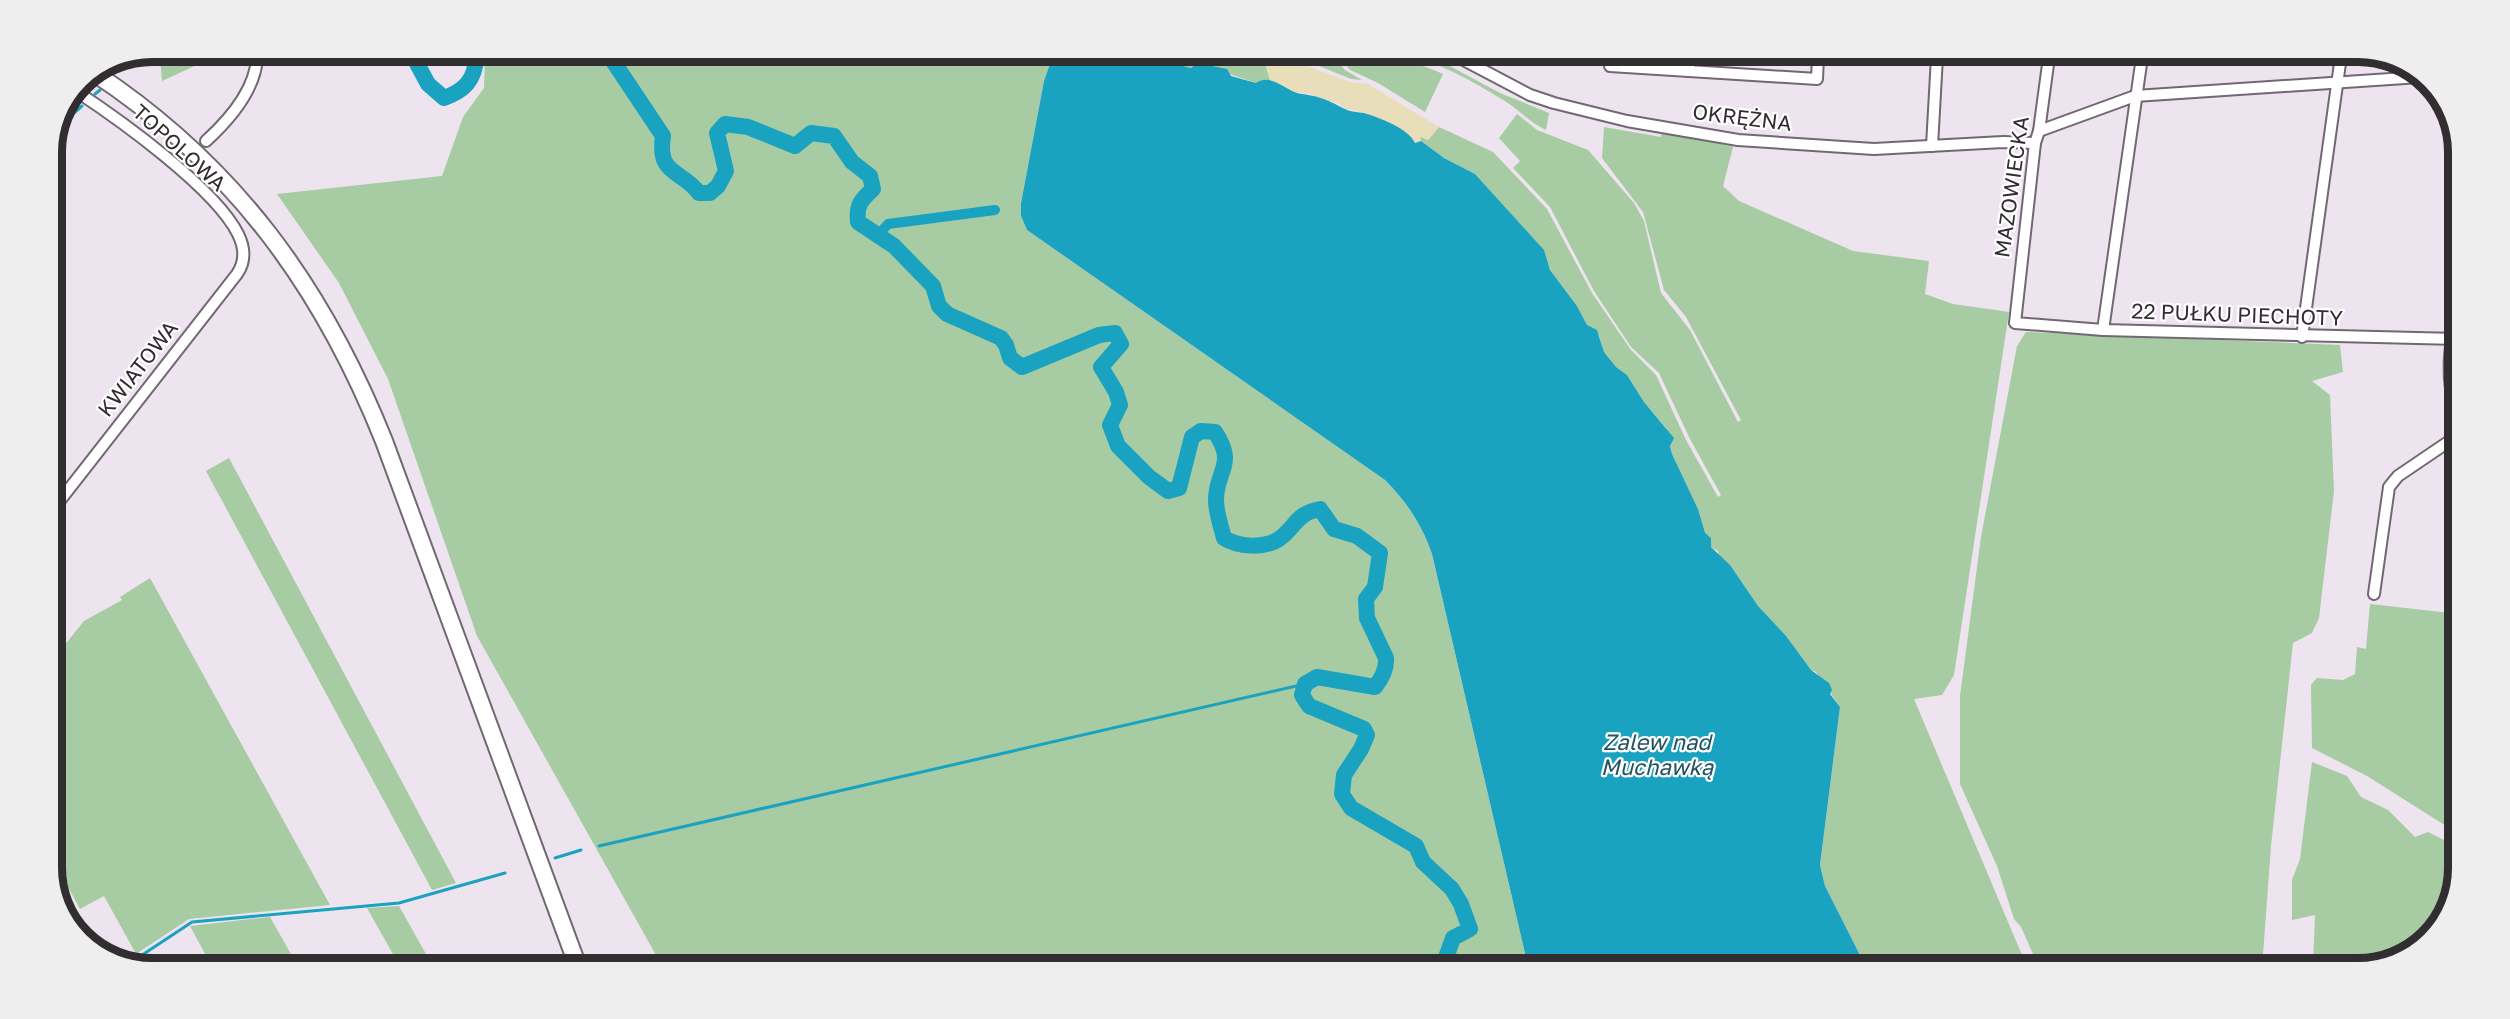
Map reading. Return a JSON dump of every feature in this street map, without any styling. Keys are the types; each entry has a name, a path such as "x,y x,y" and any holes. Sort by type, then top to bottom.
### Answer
{"main road":[{"path":"101,77 149,112 216,173 276,244 330,323 354,369 384,441 575,958"}],"street":[{"path":"206,141 245,96 255,75 257,62"},
{"name":"OKRĘŻNA","path":"1468,62 1538,98 1627,121 1738,140 1874,149 2002,142 2035,143"},
{"path":"1689,71 1690,62"},
{"path":"1610,66 1817,79 1818,62"},
{"path":"1932,146 1937,62"},
{"name":"MAZOWIECKA","path":"2015,323 2035,143 2039,131 2048,62"},
{"path":"2103,330 2141,62"},
{"path":"2302,337 2340,62"},
{"path":"2039,131 2135,96 2410,78"},
{"name":"TOPOLOWA","path":"82,95 130,128 193,182 231,224 243,246"},
{"name":"KWIATOWA","path":"62,498 240,270 244,257 243,246"},
{"name":"22 PUŁKU PIECHOTY","path":"2015,323 2103,330 2302,337 2448,339"},
{"path":"2374,594 2389,487 2398,476 2448,442"}],"green space":[{"path":"160,62 203,62 162,81"},
{"path":"485,62 1051,62 1044,81 1021,203 1021,216 1027,230 1385,480 1407,505 1419,524 1432,554 1526,958 658,958 477,636 388,379 339,283 277,194 442,176 463,117 484,88"},
{"path":"1168,62 1268,62 1266,67 1270,80 1256,83 1197,63 1191,68"},
{"path":"1309,62 1338,62 1345,70 1362,80 1351,79"},
{"path":"1343,62 1405,62 1443,74 1425,112 1378,83 1350,70"},
{"path":"1428,62 1442,62 1500,93 1549,113 1546,130 1473,82"},
{"path":"1517,114 1537,130 1588,150 1634,203 1644,221 1661,293 1690,330 1738,422 1741,420 1686,317 1664,290 1643,212 1602,158 1604,127 1661,137 1662,131 1733,147 1723,186 1739,201 1853,251 1929,261 1925,294 1953,304 2009,312 1954,675 1942,695 1914,699 2023,958 1861,958 1825,886 1820,865 1840,707 1816,672 1811,670 1752,599 1735,573 1719,557 1718,551 1711,547 1699,521 1698,509 1672,454 1667,429 1644,402 1627,375 1616,367 1604,352 1599,335 1587,325 1577,306 1550,270 1543,250 1475,174 1444,158 1421,141 1419,136 1428,140 1439,127 1493,152 1547,209 1592,293 1631,350 1656,375 1686,440 1718,497 1721,495 1690,439 1659,373 1631,347 1594,291 1550,207 1513,168 1520,161 1499,138"},
{"path":"2026,332 2340,345 2343,372 2312,381 2330,395 2334,491 2319,618 2312,633 2293,643 2271,846 2263,958 2035,958 2021,927 2014,919 1997,866 1960,784 1960,696 1981,537 2017,346"},
{"path":"229,458 456,883 432,890 206,471"},
{"path":"150,578 330,905 189,919 136,954 104,896 80,909 62,874 62,648 84,621 122,600 120,597"},
{"path":"2370,604 2448,613 2448,827 2367,776 2312,748 2311,685 2317,678 2343,680 2355,674 2357,647 2366,649"},
{"path":"2312,762 2347,776 2361,797 2388,810 2415,837 2428,832 2448,842 2447,885 2439,908 2430,922 2409,942 2393,951 2371,957 2313,958 2315,915 2292,920 2292,880 2300,859"},
{"path":"399,906 428,958 395,958 367,908"},
{"path":"270,917 293,958 207,958 190,926"}],"sand":[{"path":"1267,62 1296,62 1350,82 1368,84 1439,127 1428,140 1420,136 1421,141 1415,143 1390,124 1368,114 1346,109 1340,104 1311,94 1295,92 1270,80 1266,66"}],"water":[{"name":"Zalew nad Muchawką","path":"1051,62 1168,62 1191,68 1197,63 1227,69 1231,76 1256,83 1262,80 1273,81 1296,93 1320,98 1347,110 1364,113 1393,124 1415,143 1421,141 1444,158 1475,174 1544,250 1550,270 1577,306 1587,325 1597,330 1604,352 1616,367 1627,375 1644,402 1674,438 1670,446 1672,454 1698,509 1705,533 1711,538 1711,547 1730,565 1758,606 1786,636 1811,670 1829,683 1832,690 1830,694 1840,707 1820,865 1825,886 1861,958 1526,958 1432,554 1419,524 1407,505 1385,480 1027,230 1021,216 1021,203 1044,81"}],"waterway":[{"path":"416,62 428,84 444,98 467,84 476,62"},
{"path":"614,62 663,136 662,149 667,165 699,193 710,193 718,186 726,171 717,133 725,124 748,127 795,146 811,133 834,136 852,162 870,176 873,189 860,203 858,222 894,246 933,286 939,306 947,314 1001,338 1010,358 1022,367 1099,335 1115,333 1121,344 1101,367 1116,392 1120,405 1110,425 1118,446 1149,477 1168,491 1179,488 1192,437 1201,431 1215,432 1221,443 1225,460 1216,500 1224,538 1244,545 1273,542 1285,534 1305,514 1320,509 1334,529 1357,536 1380,553 1375,587 1366,599 1367,618 1386,658 1382,677 1375,687 1317,677 1305,684 1302,695 1309,706 1364,729 1367,735 1344,775 1342,794 1351,808 1416,846 1423,862 1452,889 1461,904 1470,929 1453,938 1446,958"},
{"path":"120,71 126,65"},
{"path":"95,94 100,90"},
{"path":"68,118 82,106"},
{"path":"878,235 888,224 995,210"},
{"path":"599,846 1305,684"},
{"path":"555,858 581,850"},
{"path":"139,957 192,922 399,903 505,873"}]}
